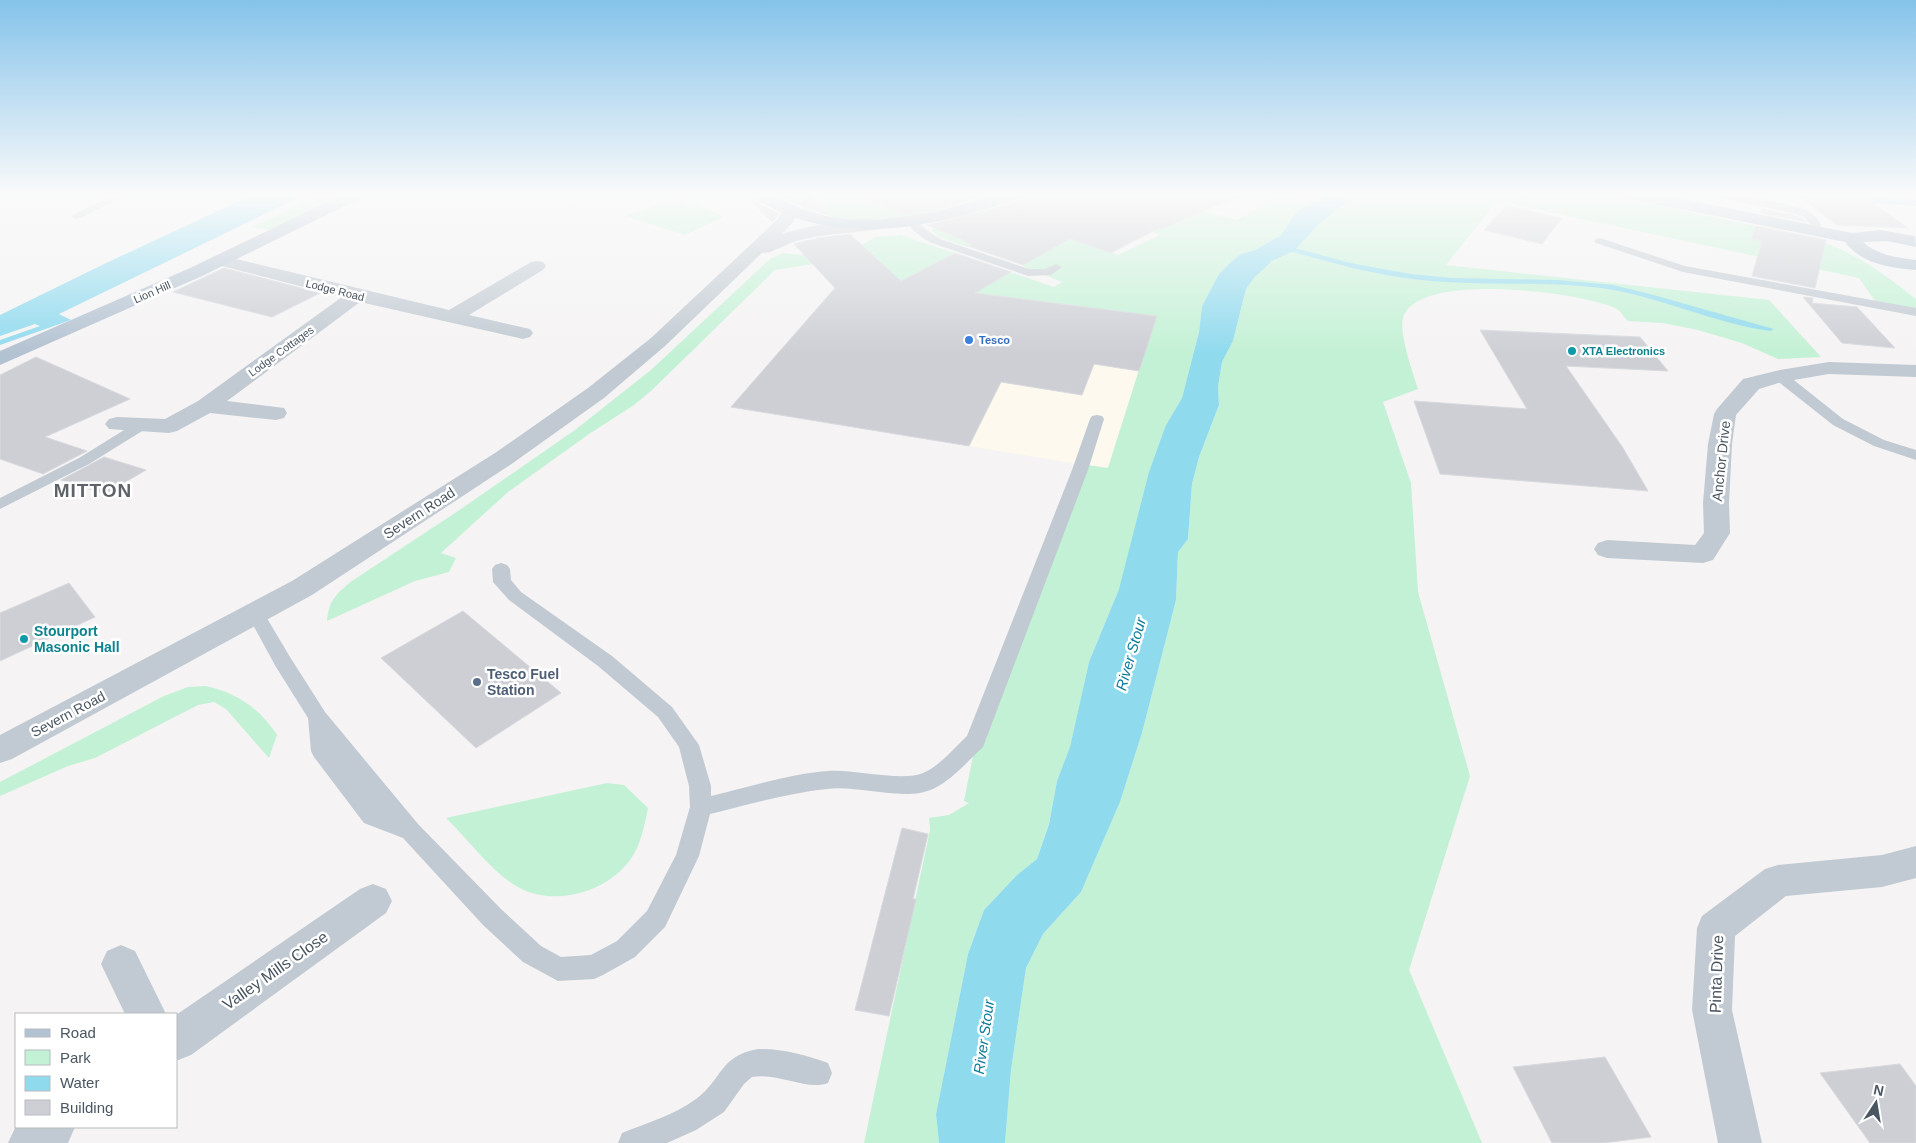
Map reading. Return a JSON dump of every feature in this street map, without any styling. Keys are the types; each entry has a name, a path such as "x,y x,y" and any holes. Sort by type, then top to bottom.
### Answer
{"main road":[{"name":"Lion Hill","path":"0,359 246,247"},
{"path":"1858,247 1868,254 1915,266"}],"street":[{"name":"Severn Road","path":"0,750 256,614 350,558 557,422 658,342 759,247"},
{"path":"748,258 765,247"},
{"name":"Lodge Road","path":"220,260 357,295 523,333"},
{"path":"451,317 537,266"},
{"name":"Lodge Cottages","path":"117,424 169,426 206,406 357,295"},
{"name":"Anchor Drive","path":"1607,549 1703,554 1717,533 1716,503 1720,444 1725,414 1751,384 1780,376 1829,368 1916,371"},
{"path":"206,406 276,413"},
{"name":"Pinta Drive","path":"1740,1143 1712,1010 1716,928 1778,881 1882,871 1916,862"},
{"name":"Valley Mills Close","path":"178,1039 373,900"},
{"path":"121,964 146,1013"},
{"path":"30,1143 52,1128"}],"lane":[{"path":"955,247 1028,272 1047,273 1056,267"},
{"path":"1621,247 1683,269 1916,312"},
{"path":"1780,376 1838,422 1879,444 1916,455"},
{"path":"701,807 796,785 828,780 855,780 896,785 927,782 943,771 976,741 1076,480 1097,419"},
{"path":"0,504 84,460 142,425"},
{"path":"256,614 283,662 318,717 321,751 372,816 410,831 492,917 532,954 558,969 594,967 626,949 656,919 687,856 701,807 700,786 689,745 665,712 604,660 515,596 502,582 501,569"},
{"path":"632,1143 701,1112 714,1102 739,1070 750,1064 769,1063 818,1073"}],"shaded area":[{"path":"1094,364 1139,371 1107,469 969,446 1001,382 1081,395"}],"green space":[{"path":"865,247 937,247 1054,287 1062,282 1022,266 1038,256 1012,247 1096,247 1118,255 1134,247 1260,247 1241,254 1219,274 1202,306 1199,332 1182,398 1166,425 1119,589 1089,662 1070,748 1057,781 1049,823 1037,859 1017,875 984,910 968,954 936,1114 939,1143 864,1143 930,830 929,818 949,815 969,803 964,801 976,741 1081,464 1108,468 1156,316 904,284"},
{"path":"1297,247 1460,247 1446,265 1769,300 1821,357 1778,359 1742,343 1698,330 1663,323 1628,321 1615,308 1569,296 1537,292 1503,289 1470,290 1440,294 1417,302 1404,315 1402,322 1404,340 1418,389 1383,402 1411,483 1418,592 1470,776 1409,970 1482,1143 1005,1143 1011,1070 1026,968 1043,934 1081,892 1120,802 1142,733 1176,600 1178,552 1188,539 1192,484 1199,457 1219,405 1218,387 1222,362 1233,341 1246,289 1254,278 1272,261 1294,251"},
{"path":"1715,247 1836,247 1875,268 1902,288 1916,299 1916,309 1875,301 1859,278"},
{"path":"783,253 804,255 813,264 775,270 652,390 634,405 589,434 508,492 441,553 456,558 449,572 415,581 327,621 329,608 334,598 352,581 575,430 651,370 770,259"},
{"path":"205,686 226,692 246,703 255,709 271,726 277,735 269,758 226,709 214,702 198,705 95,758 68,766 0,796 0,782 164,696 188,687"},
{"path":"607,783 624,785 648,808 641,836 635,852 614,877 599,886 566,896 533,893 518,887 498,873 446,818"}],"water":[{"path":"140,247 196,247 59,314 71,320 0,345 0,340 40,326 35,324 0,336 0,315"},
{"name":"River Stour","path":"1260,247 1297,247 1294,251 1272,261 1254,278 1246,289 1233,341 1222,362 1218,387 1219,405 1199,457 1192,484 1188,539 1178,552 1176,600 1142,733 1120,802 1081,892 1043,934 1026,968 1011,1070 1005,1143 939,1143 936,1114 968,954 984,910 1017,875 1037,859 1049,824 1057,781 1070,747 1089,662 1119,589 1149,472 1166,425 1182,398 1199,332 1202,306 1219,274 1241,254"}],"building":[{"name":"Tesco","path":"797,247 864,247 901,281 955,253 1011,272 975,293 1157,316 1139,371 1094,364 1082,395 1001,382 969,446 731,407 835,288"},
{"path":"972,247 1055,247 1023,265"},
{"path":"1094,247 1122,247 1111,253"},
{"path":"1760,247 1824,247 1815,288 1752,276"},
{"path":"224,268 320,293 272,317 173,292"},
{"path":"1803,297 1813,298 1812,303 1857,307 1895,348 1842,343"},
{"path":"1480,330 1640,337 1668,371 1566,366 1623,448 1648,491 1440,474 1414,401 1527,409"},
{"path":"36,357 130,399 45,437 87,451 43,474 0,459 0,375"},
{"path":"104,457 146,470 105,494 61,480"},
{"name":"Stourport Masonic Hall","path":"69,583 95,617 0,661 0,613"},
{"name":"Tesco Fuel Station","path":"463,611 561,693 476,748 381,658"},
{"path":"902,828 928,834 913,899 916,899 889,1016 855,1010"},
{"path":"1605,1057 1651,1137 1603,1143 1552,1143 1513,1067"},
{"path":"1900,1064 1916,1086 1916,1143 1870,1143 1820,1073"}],"waterway":[{"path":"1287,247 1355,266 1411,277 1451,280 1558,282 1613,288 1760,328 1770,329"}],"place":[{"name":"Tesco","path":"969,340"},
{"name":"XTA Electronics","path":"1572,351"},
{"name":"Stourport Masonic Hall","path":"24,639"},
{"name":"Tesco Fuel Station","path":"477,682"}],"district":[{"name":"MITTON","path":"93,490"}]}
